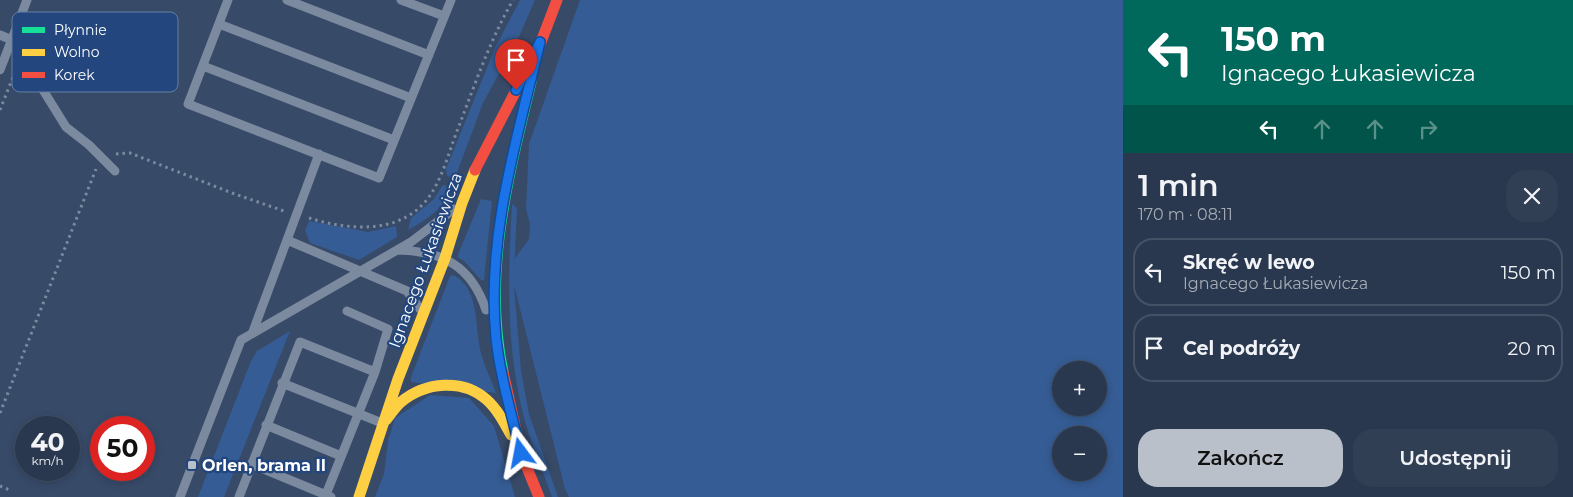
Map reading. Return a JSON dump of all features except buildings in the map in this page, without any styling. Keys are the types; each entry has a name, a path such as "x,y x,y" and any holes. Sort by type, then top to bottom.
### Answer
{"main road":[{"name":"Ignacego Łukasiewicza","path":"359,497 398,379 445,258 462,203 482,153 540,42 557,0"},
{"name":"Ignacego Łukasiewicza","path":"539,497 521,453 496,338 496,260 503,199 540,42"},
{"path":"383,424 401,402 416,393 436,385 451,384 468,388 482,395 500,414 521,453"}],"lane":[{"path":"22,12 27,0"},
{"path":"228,0 188,104 379,178 451,0"},
{"path":"288,0 429,55"},
{"path":"401,0 444,16"},
{"path":"219,24 411,98"},
{"path":"0,35 12,40 0,70"},
{"path":"202,66 394,140"},
{"path":"44,92 66,127 104,159 115,171"},
{"path":"252,334 298,215 319,154"},
{"path":"180,497 241,340 396,250 462,203"},
{"path":"287,240 406,291 424,313"},
{"path":"396,250 412,250 445,258 460,266 481,294 496,338"},
{"path":"250,464 327,496 374,372 388,329 347,311"},
{"path":"239,497 250,464 300,342 374,372"},
{"path":"282,383 383,424"},
{"path":"266,425 341,456"}],"path":[{"path":"0,413 96,169 104,159 122,153 130,153 232,194 317,220 369,228 400,220 416,210 431,194 496,30 513,0"},
{"path":"0,486 12,491"}],"shaded area":[{"path":"520,0 535,0 518,39 483,103 455,178 447,176 446,169 495,48"},
{"path":"580,0 1123,0 1123,497 569,497 565,489 514,285 521,371 529,414 558,497 552,497 525,421 513,359 509,307 512,204 517,208 514,277 515,258 529,239 530,224 526,209 529,144"},
{"path":"443,185 451,188 439,208 428,218 408,230 411,218 434,199"},
{"path":"481,199 492,201 484,280 481,280 464,261 457,257"},
{"path":"309,221 368,232 396,226 397,237 359,260 310,243 305,230"},
{"path":"453,275 461,281 472,297 481,355 496,393 411,382 411,377 450,276"},
{"path":"290,331 224,497 198,497 251,361 257,351"},
{"path":"430,395 469,398 494,426 515,497 375,497 384,474 388,441 395,418"}],"traffic: fast":[{"path":"503,372 497,335 495,298 497,262 506,190 531,82"}],"traffic: slow":[{"path":"359,497 398,379 445,258 462,203 475,170"},
{"path":"386,420 399,404 421,390 444,385 456,386 467,388 487,400 511,435"}],"traffic: jam":[{"path":"475,170 541,42 557,0"},
{"path":"503,372 521,453 539,497"}],"place":[{"name":"Orlen, brama II","path":"192,465"}],"route":[{"path":"516,90 540,42 509,166 496,260 496,338 521,453"}]}
